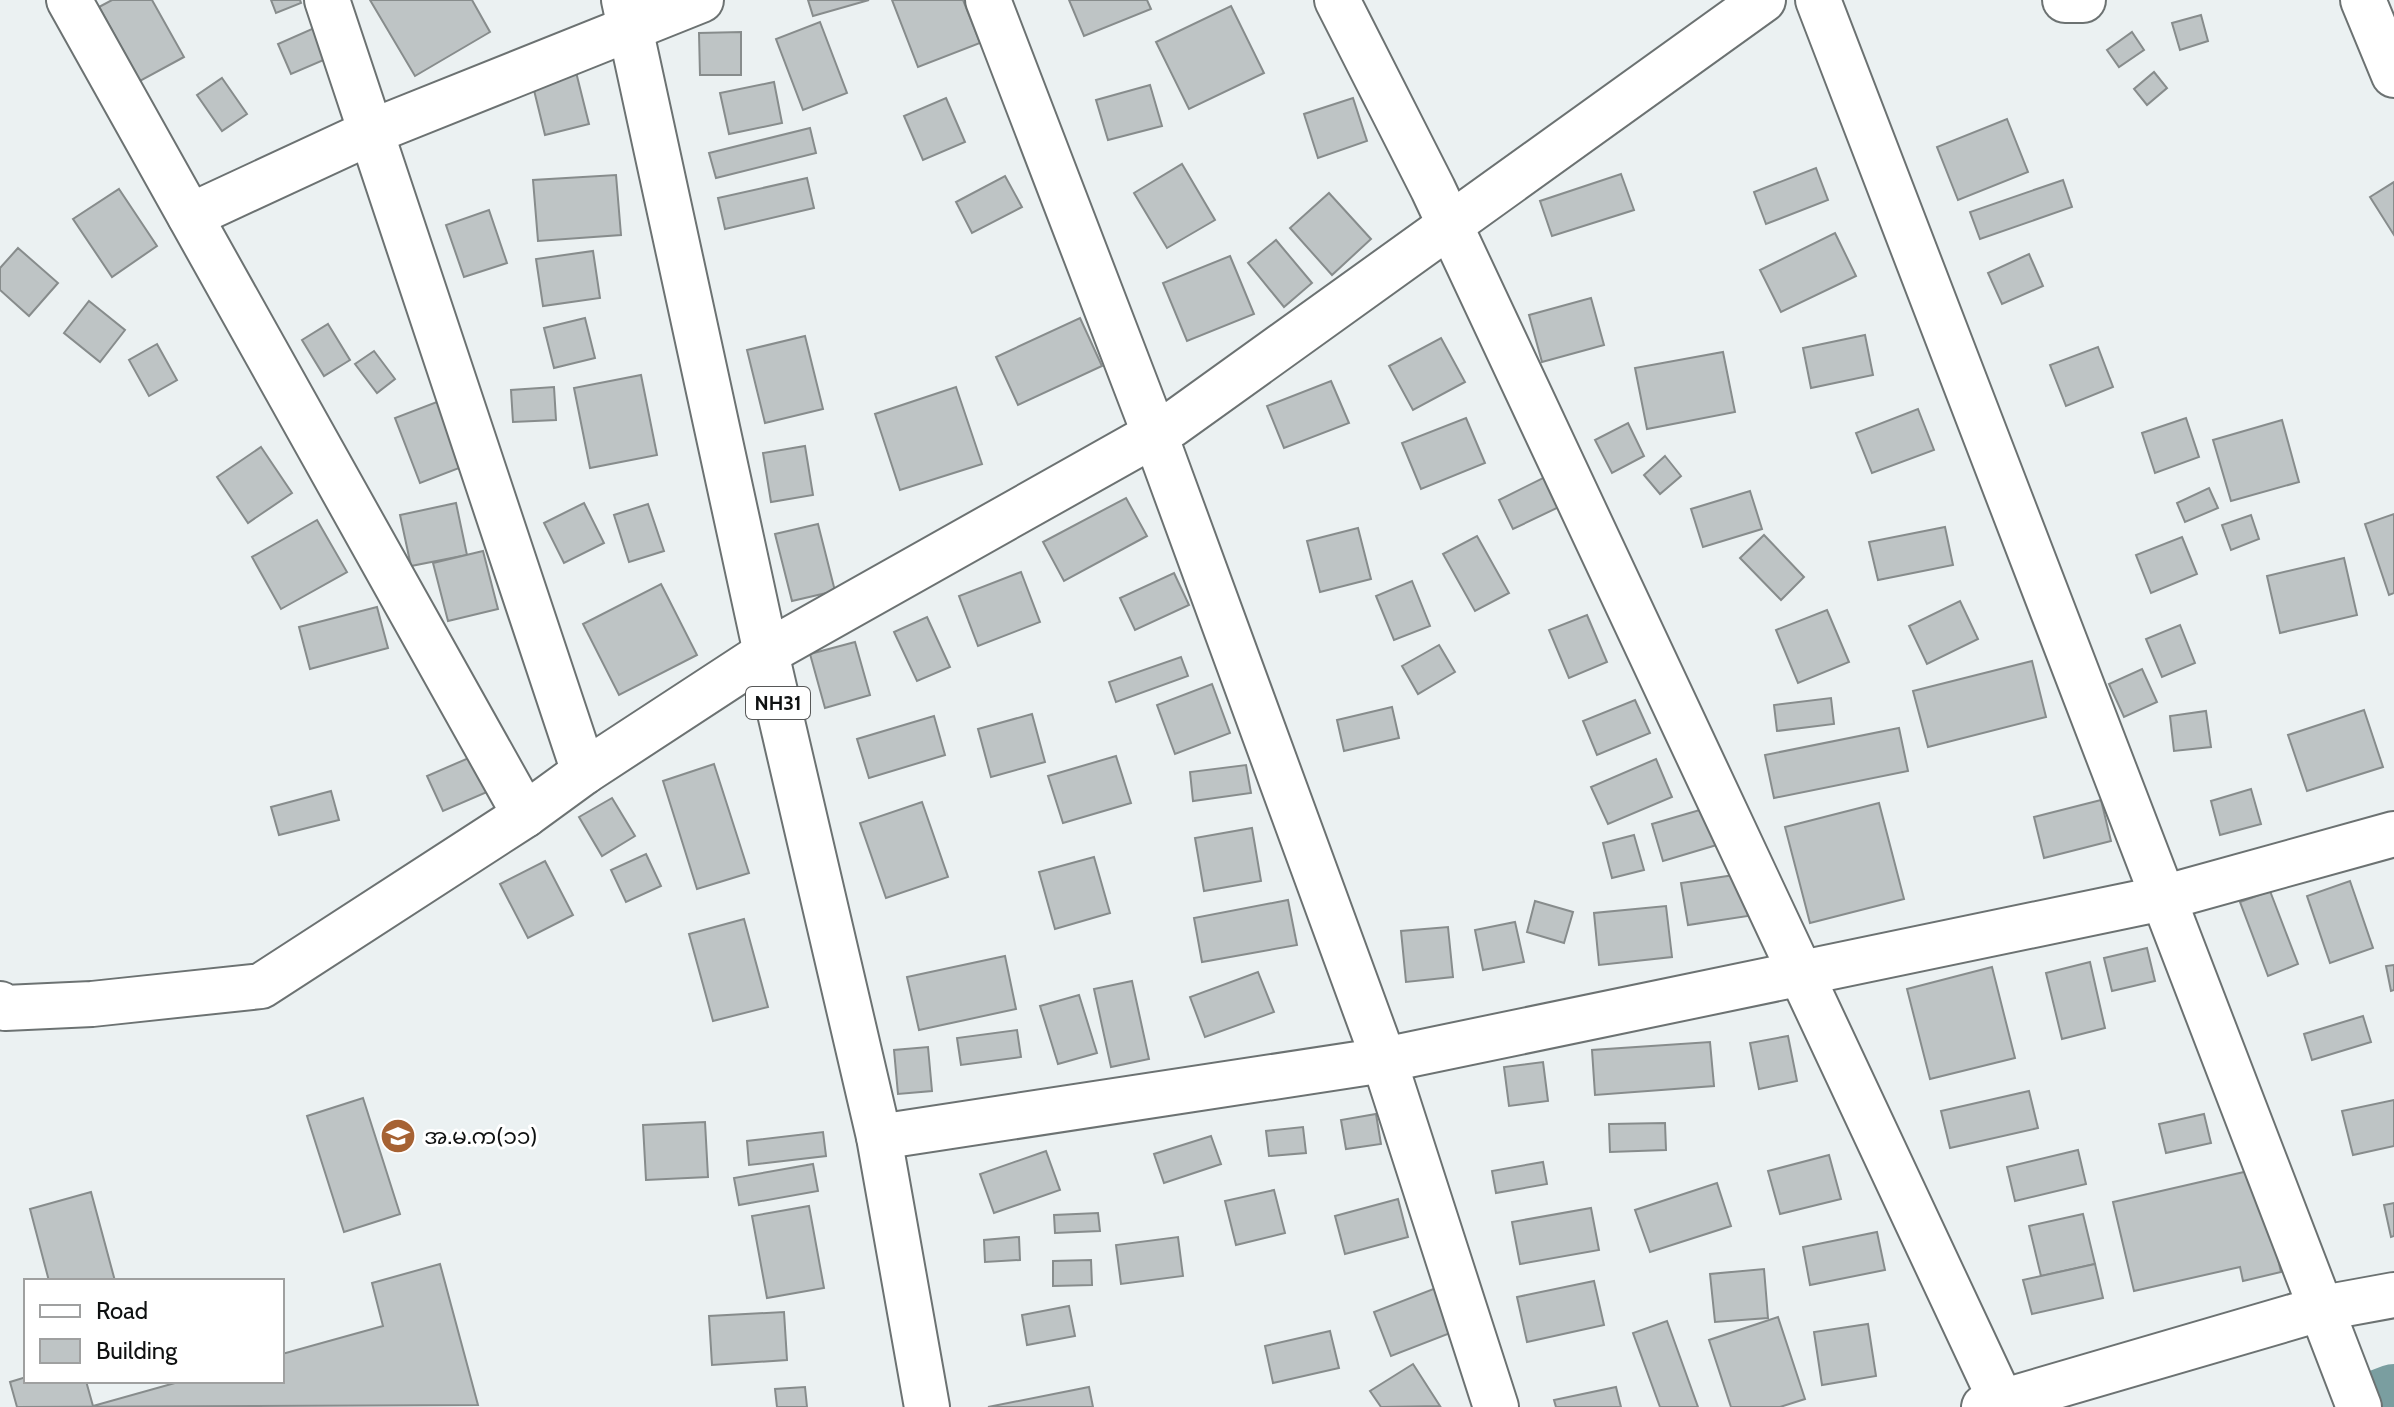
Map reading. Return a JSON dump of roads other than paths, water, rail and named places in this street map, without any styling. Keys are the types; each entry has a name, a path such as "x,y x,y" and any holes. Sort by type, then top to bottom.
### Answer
{"main road":[{"path":"69,0 525,815"},
{"path":"327,0 584,772"},
{"path":"190,216 627,14 701,0"},
{"path":"988,0 1155,435 1384,1060 1496,1407"},
{"path":"1337,0 1449,223 1802,974 1997,1406 2323,1308 2394,1295"},
{"path":"2,1007 92,1004 261,986 525,815 584,772 766,653 1155,435 1763,0"},
{"path":"1818,0 2359,1407"},
{"path":"2065,0 2083,0"},
{"path":"2363,0 2394,75"},
{"name":"NH31","path":"627,14 766,653 879,1137 927,1407"},
{"path":"879,1137 1384,1060 2163,898 2394,834"}],"waterway":[{"path":"2365,1407 2394,1396"}],"place":[{"name":"အ.မ.က(၁၁)","path":"398,1136"}]}
